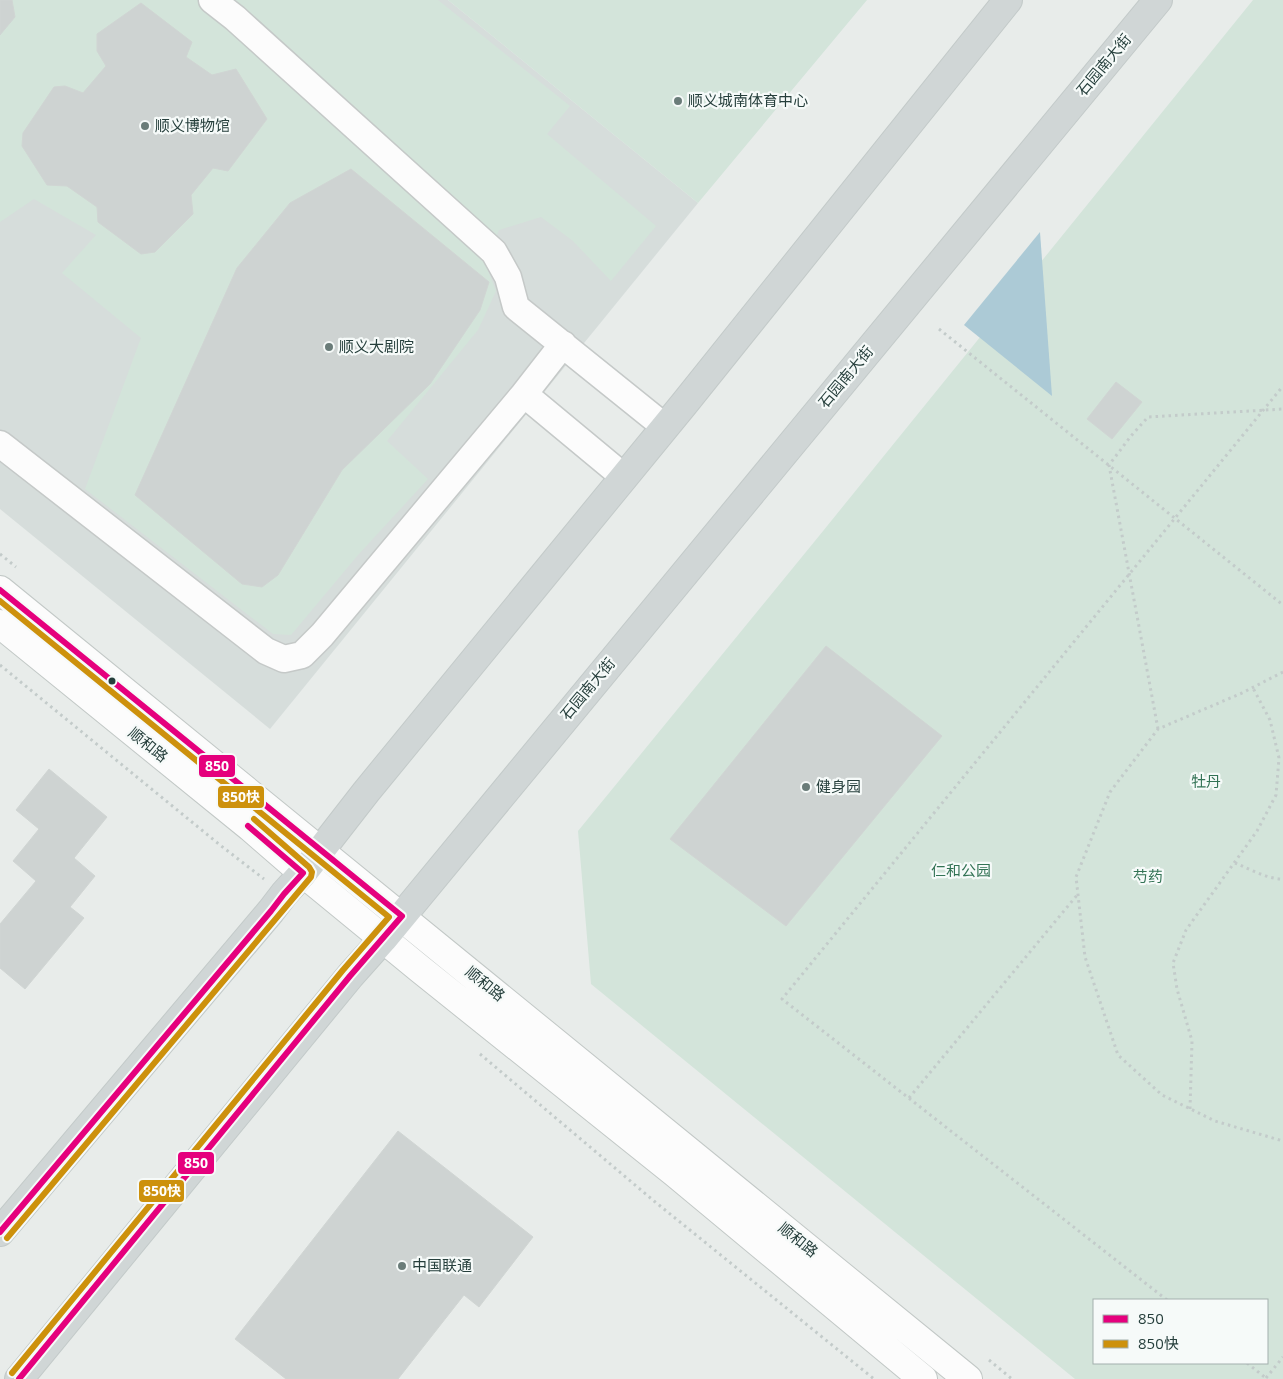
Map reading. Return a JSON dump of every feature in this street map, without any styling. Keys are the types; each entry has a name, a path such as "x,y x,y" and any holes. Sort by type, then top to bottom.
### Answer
{"main road":[{"path":"0,1232 271,911 665,427 1008,0"},
{"name":"石园南大街","path":"19,1379 1158,0"},
{"name":"顺和路","path":"0,590 968,1379"},
{"name":"顺和路","path":"0,624 250,827 302,873 383,939 675,1173 923,1379"}],"street":[{"path":"212,0 494,252 508,277 516,307 665,427"},
{"path":"0,444 266,651 284,659 302,655 322,635 564,344"},
{"path":"524,394 624,477"}],"path":[{"path":"939,330 1283,605"},
{"path":"1166,1299 782,999 1283,386"},
{"path":"1158,729 1109,466 1130,436 1148,416 1283,409"},
{"path":"0,665 224,849 284,894"},
{"path":"1283,672 1253,688 1158,729 1110,792 1076,877 1085,957 1118,1055 1162,1094 1215,1121 1283,1141"},
{"path":"1190,1108 1192,1041 1177,989 1173,963 1186,930 1257,831 1276,795 1280,758 1270,720 1253,688"},
{"path":"1235,863 1259,873 1283,879"},
{"path":"909,1098 1078,894"},
{"path":"479,1054 654,1201 874,1379"},
{"path":"1248,1364 1267,1378 1283,1357"}],"shaded area":[{"path":"0,0 448,0 698,203 270,729 0,509"}],"green space":[{"path":"0,0 438,0 570,106 547,134 656,226 611,281 573,241 541,217 499,230 485,263 496,291 478,330 387,441 428,479 358,555 291,635 273,634 85,489 141,338 62,273 96,235 34,199 0,222"},
{"name":"顺义城南体育中心","path":"448,0 867,0 698,203"},
{"name":"仁和公园","path":"1253,0 1283,0 1283,1379 1075,1379 591,984 578,831"}],"water":[{"path":"1040,232 1052,396 964,325"}],"building":[{"path":"0,0 12,0 15,17 0,35"},
{"name":"顺义博物馆","path":"141,3 192,42 186,57 212,75 236,69 267,119 228,171 213,168 191,195 193,214 155,252 141,254 98,222 97,207 67,186 47,185 22,146 23,133 54,87 65,86 83,93 106,66 97,51 97,34"},
{"name":"顺义大剧院","path":"351,169 489,282 480,310 430,384 342,470 278,575 262,587 242,584 135,495 237,268 290,203"},
{"path":"1116,382 1142,402 1112,439 1087,419"},
{"name":"健身园","path":"826,646 942,736 786,926 670,839"},
{"path":"49,769 107,817 74,858 95,876 70,907 84,918 25,989 0,968 0,924 36,881 13,861 39,829 16,810"},
{"name":"中国联通","path":"398,1131 533,1237 479,1307 464,1295 398,1379 286,1379 235,1339"}],"transit line":[{"name":"850","path":"0,590 402,916 350,976 19,1379"},
{"name":"850快","path":"0,601 389,917 343,970 12,1373"},
{"name":"850快","path":"7,1238 311,877 312,872 309,867 254,819"},
{"name":"850","path":"0,1232 303,873 248,826"}],"place":[{"name":"顺义城南体育中心","path":"678,101"},
{"name":"顺义博物馆","path":"145,126"},
{"name":"顺义大剧院","path":"329,347"},
{"name":"健身园","path":"806,787"},
{"name":"中国联通","path":"402,1266"}],"park label":[{"name":"牡丹","path":"1206,782"},
{"name":"芍药","path":"1148,877"}]}
